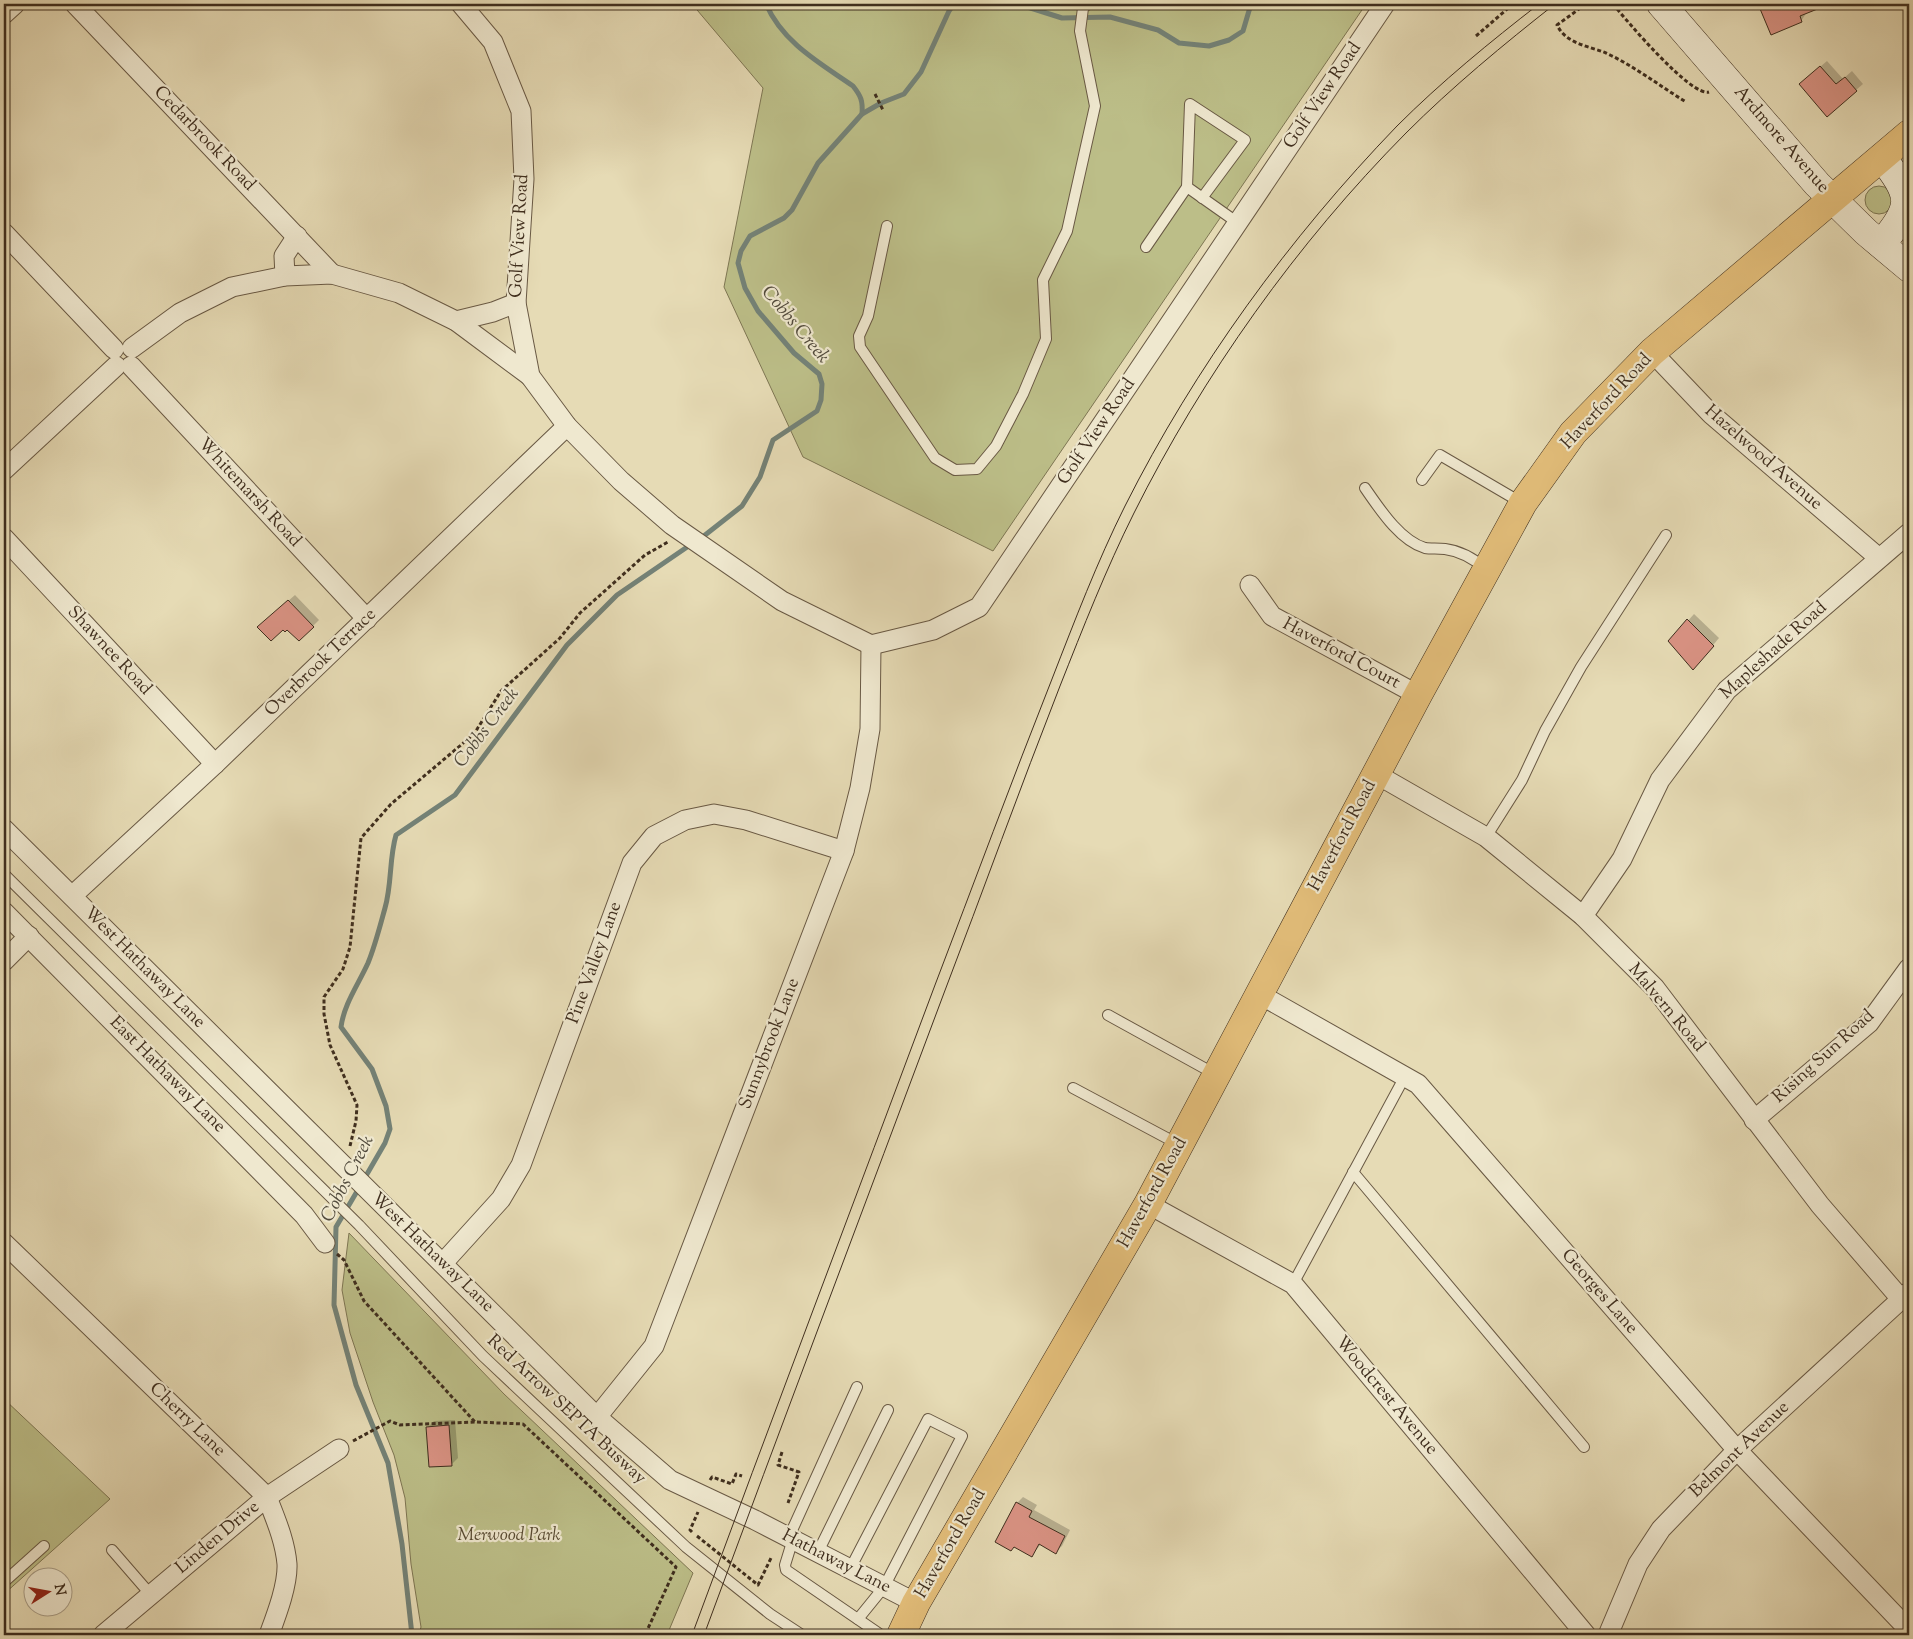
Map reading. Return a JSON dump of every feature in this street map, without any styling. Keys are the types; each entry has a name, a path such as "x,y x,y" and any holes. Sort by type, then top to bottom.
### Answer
{"main road":[{"name":"Haverford Road","path":"901,1635 916,1603 1148,1204 1418,695 1523,503 1573,433 1652,352 1834,200 1909,134"}],"street":[{"path":"4,14 15,4"},
{"name":"Cedarbrook Road","path":"76,4 332,274"},
{"name":"Golf View Road","path":"461,4 493,42 521,111 524,179 516,303 530,376 567,426 621,481 687,535 782,602 872,646 933,630 979,607 1385,4"},
{"name":"Ardmore Avenue","path":"1661,4 1834,200 1909,268"},
{"path":"1881,244 1900,223 1908,200 1900,180 1882,158"},
{"name":"Whitemarsh Road","path":"4,232 367,619"},
{"path":"285,276 284,256 297,236"},
{"path":"4,470 123,357 180,313 232,287 285,276 332,274 399,293 456,322 530,376"},
{"path":"456,322 493,312 516,303"},
{"name":"Hazelwood Avenue","path":"1652,352 1711,414 1879,558"},
{"name":"Overbrook Terrace","path":"72,896 215,764 567,426"},
{"name":"Mapleshade Road","path":"1583,916 1622,860 1660,780 1727,690 1909,533"},
{"name":"Shawnee Road","path":"4,538 215,764"},
{"name":"Haverford Court","path":"1250,585 1272,616 1418,695"},
{"name":"Sunnybrook Lane","path":"597,1417 654,1346 844,850 860,788 870,728 872,646"},
{"name":"Malvern Road","path":"1376,774 1486,837 1583,916 1655,988 1820,1204 1905,1296"},
{"name":"Pine Valley Lane","path":"443,1263 501,1200 521,1165 632,863 654,836 685,820 714,814 746,820 844,850"},
{"name":"West Hathaway Lane","path":"4,829 597,1417 670,1480 755,1520"},
{"name":"East Hathaway Lane","path":"4,912 304,1215 325,1243"},
{"path":"4,961 29,936"},
{"name":"Rising Sun Road","path":"1754,1120 1868,1023 1909,968"},
{"name":"Georges Lane","path":"1259,994 1404,1078 1418,1084 1737,1450 1909,1630"},
{"name":"Woodcrest Avenue","path":"1148,1204 1293,1284 1586,1635"},
{"name":"Cherry Lane","path":"4,1243 267,1497 281,1534 287,1565 279,1605 269,1635"},
{"name":"Belmont Avenue","path":"1608,1635 1638,1564 1650,1542 1737,1450 1905,1296"},
{"name":"Linden Drive","path":"103,1635 267,1497 339,1449"},
{"name":"Hathaway Lane","path":"755,1520 785,1542 818,1552 916,1603"}],"lane":[{"path":"887,226 868,316 859,336 860,347 934,458 955,470 977,469 996,446 1023,394 1046,338 1043,280 1067,231 1096,106 1080,31 1085,6"},
{"path":"1146,247 1187,187 1190,104 1245,140 1202,198"},
{"path":"1187,187 1238,223"},
{"path":"1422,480 1440,455 1523,503"},
{"path":"1365,488 1389,522 1411,540 1424,548 1446,549 1470,556 1487,569"},
{"path":"1486,837 1522,780 1545,731 1581,667 1666,535"},
{"name":"Red Arrow SEPTA Busway","path":"4,874 359,1225 483,1356 686,1547 770,1614 802,1635"},
{"path":"1108,1015 1216,1075"},
{"path":"1293,1284 1404,1078"},
{"path":"1073,1088 1179,1145"},
{"path":"1353,1172 1584,1447"},
{"path":"857,1387 785,1542 785,1565 786,1570 881,1635"},
{"path":"818,1552 888,1410"},
{"path":"850,1569 928,1419 962,1436 884,1586 858,1619"},
{"path":"4,1582 44,1546"},
{"path":"112,1550 151,1595"}],"path":[{"path":"1476,36 1512,4"},
{"path":"1586,4 1557,25 1561,33 1582,46 1606,53 1686,102"},
{"path":"1613,4 1648,44 1699,91 1707,93 1714,89"},
{"path":"875,94 883,110"},
{"path":"354,1178 357,1105 330,1046 324,1014 324,997 343,968 350,946 360,838 391,804 474,734 501,691 560,638 580,613 645,555 687,535"},
{"path":"344,1260 364,1301 475,1422"},
{"path":"358,1439 390,1421 400,1425 475,1422 523,1424 676,1567 645,1635"},
{"path":"782,1452 778,1465 799,1472 786,1509"},
{"path":"710,1482 712,1477 732,1484 736,1474 742,1476"},
{"path":"698,1512 690,1530 758,1585 785,1542"}],"green space":[{"path":"692,4 1366,4 993,551 803,457 724,287 763,88"},
{"path":"1879,186 1889,190 1893,200 1889,210 1879,214 1869,210 1865,200 1869,190"},
{"name":"Merwood Park","path":"349,1233 504,1394 693,1573 667,1635 419,1635 421,1627 411,1564 405,1498 394,1455 373,1402 350,1333 342,1290"},
{"path":"4,1399 110,1499 35,1566 22,1566 22,1578 4,1594"}],"building":[{"path":"1758,4 1830,4 1800,16 1802,22 1771,35"},
{"path":"1820,66 1836,84 1845,77 1857,91 1827,117 1799,84"},
{"path":"288,600 314,627 299,641 287,630 285,632 283,630 271,641 257,627"},
{"path":"1687,619 1714,646 1693,670 1668,641"},
{"path":"449,1425 452,1466 429,1467 426,1427"},
{"path":"1016,1502 1032,1511 1029,1517 1065,1536 1056,1554 1039,1544 1032,1557 1014,1547 1011,1551 995,1542"}],"waterway":[{"path":"766,4 773,18 792,41 815,60 853,86 861,99 862,114"},
{"name":"Cobbs Creek","path":"700,539 742,506 760,477 773,440 817,411 821,400 822,384 819,374 794,353 758,311 745,288 738,263 741,251 750,236 784,218 792,210 818,163 862,114 881,103 904,94 921,72 954,4"},
{"name":"Cobbs Creek","path":"1018,4 1062,18 1110,17 1158,30 1179,43 1209,46 1229,40 1243,31 1251,4"},
{"name":"Cobbs Creek","path":"363,1181 385,1143 390,1129 386,1106 372,1069 341,1027 345,1010 373,950 387,899 396,835 455,795 567,645 617,595 693,543"},
{"name":"Cobbs Creek","path":"359,1188 336,1227 334,1305 356,1385 388,1463 402,1544 412,1635"}],"tram line":[{"path":"692,1635 1022,755 1105,548 1152,454 1213,354 1282,259 1319,213 1397,126 1466,63 1539,4"},
{"path":"704,1635 1045,724 1095,599 1134,513 1190,411 1222,361 1290,265 1327,219 1406,133 1442,99 1555,4"}]}
